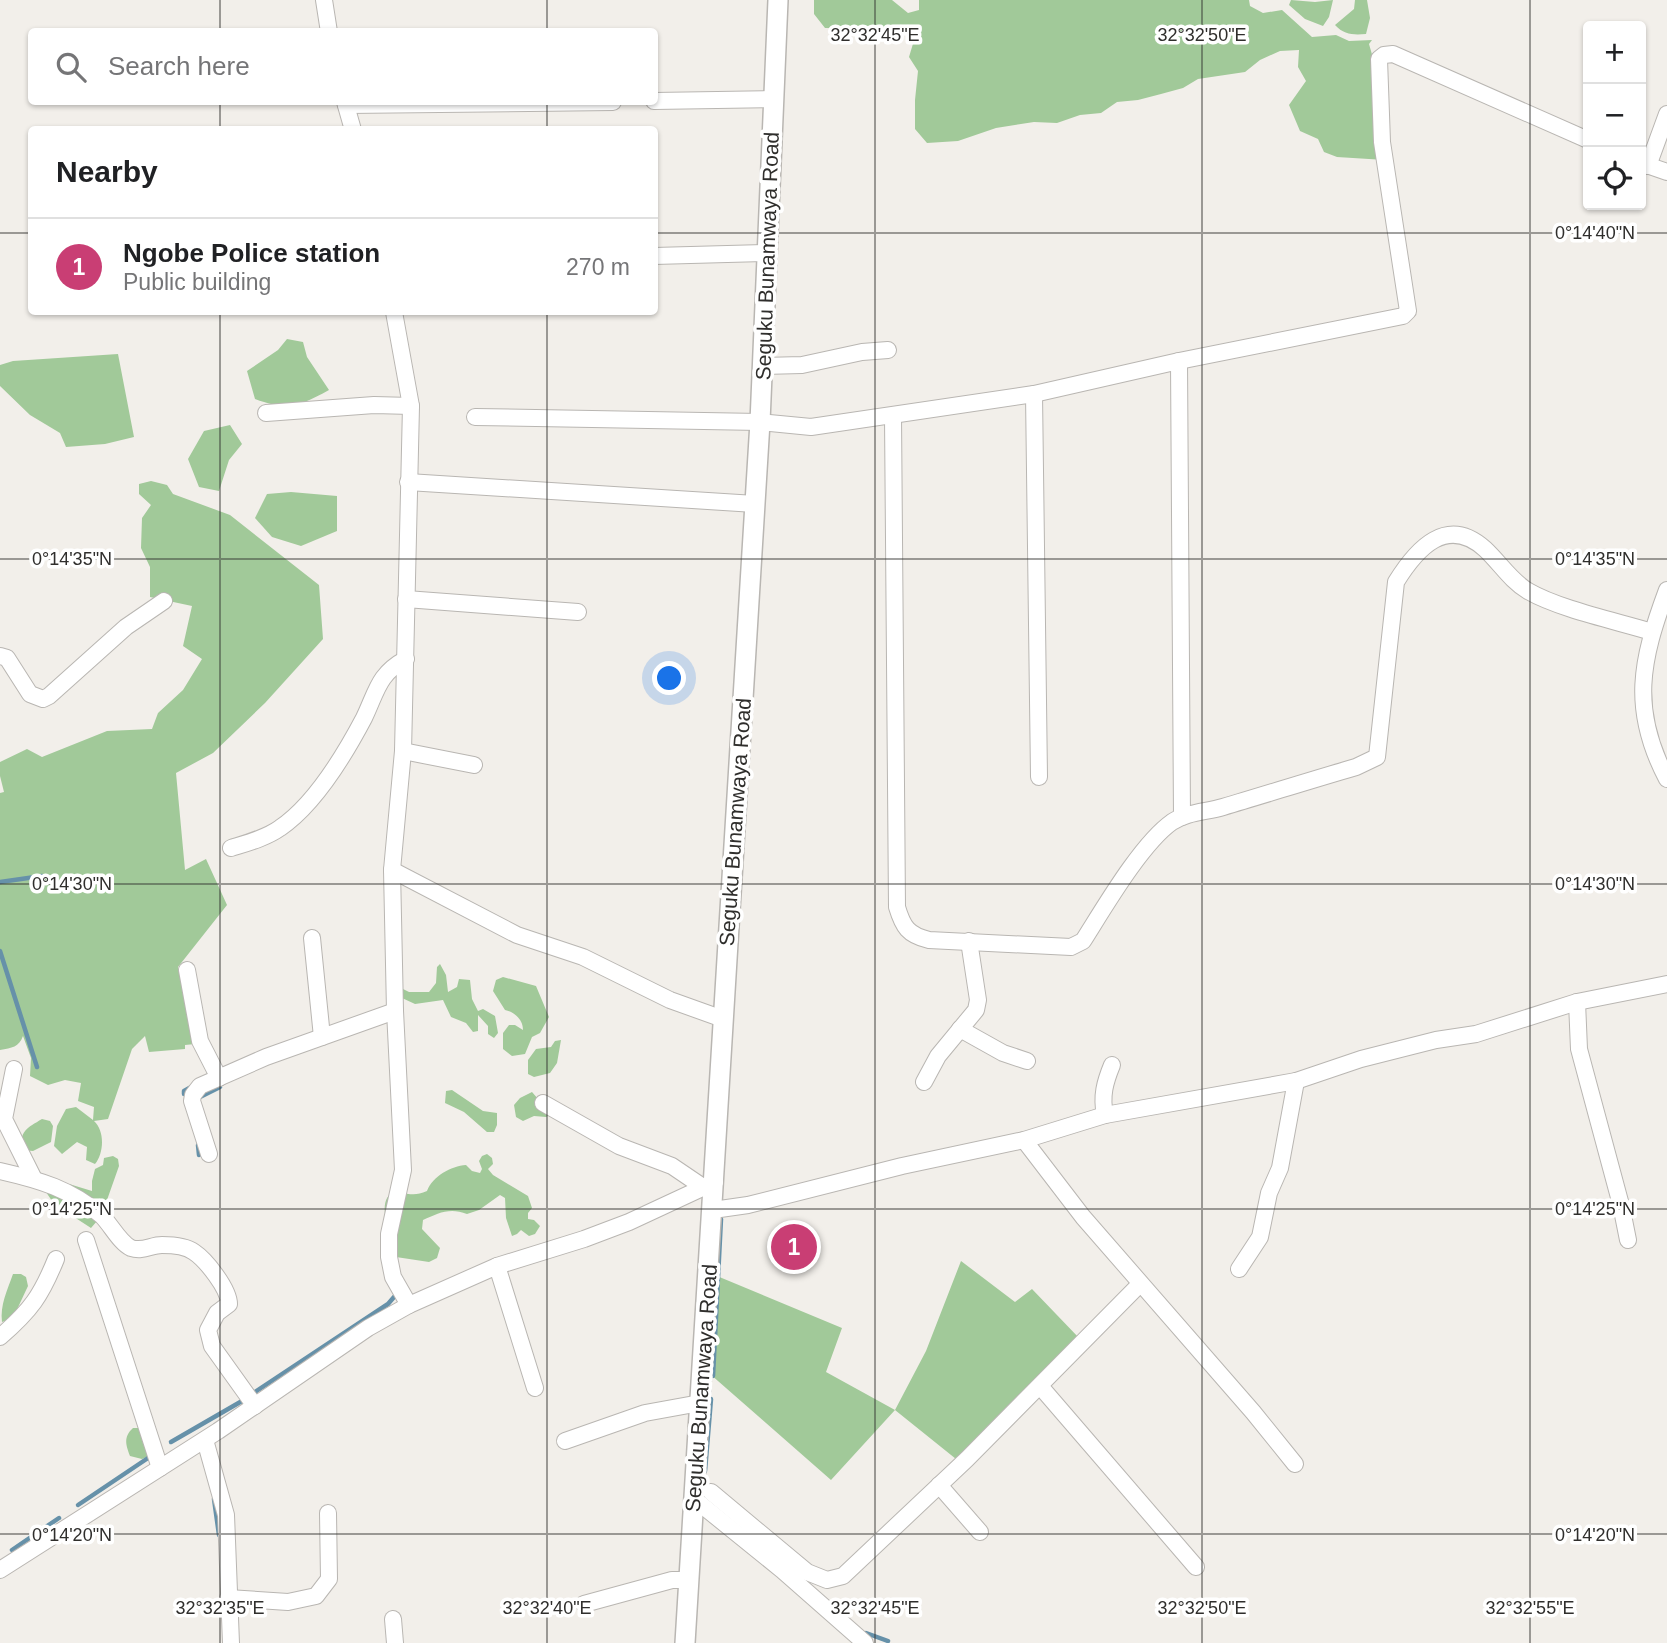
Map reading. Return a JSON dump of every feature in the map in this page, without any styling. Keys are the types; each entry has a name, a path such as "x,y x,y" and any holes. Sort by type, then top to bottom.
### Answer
{"main road":[{"name":"Seguku Bunamwaya Road","path":"684,1643 688,1580 702,1495 700,1403 713,1210 709,1184 723,1019 761,422 778,0"}],"street":[{"path":"324,0 328,28"},
{"path":"475,417 761,422 811,427 1034,394 1407,314 1382,142 1380,59 1384,55 1393,54 1583,138"},
{"path":"658,101 774,99"},
{"path":"347,105 352,126"},
{"path":"1646,160 1667,114"},
{"path":"1646,165 1667,172"},
{"path":"658,256 767,253"},
{"path":"395,315 411,406 403,751 392,870 395,1011 403,1170 389,1234 389,1257 393,1277 409,1305"},
{"path":"763,366 802,365 862,352 888,350"},
{"path":"1179,361 1182,817"},
{"path":"1034,394 1039,777"},
{"path":"266,413 374,405 411,406"},
{"path":"892,416 897,907 901,923 906,930 929,940 1071,947 1083,941 1156,836 1182,817 1356,767 1377,757 1396,582 1409,561 1429,543 1448,534 1468,536 1528,591 1652,632"},
{"path":"408,482 755,504"},
{"path":"1667,590 1652,632 1643,692 1644,718 1649,740 1667,779"},
{"path":"406,599 578,612"},
{"path":"0,656 7,658 30,694 43,699 126,627 164,601"},
{"path":"231,848 278,829 291,820 339,761 364,717 378,683 391,667 406,659"},
{"path":"403,751 474,765"},
{"path":"392,870 517,935 583,957 670,1000 723,1019"},
{"path":"312,938 322,1037"},
{"path":"924,1082 938,1056 976,1010 978,1000 969,941"},
{"path":"187,970 200,1041 219,1078"},
{"path":"713,1210 748,1205 959,1152 1024,1140 1105,1115 1296,1081 1361,1059 1436,1040 1476,1034 1577,1002 1667,984"},
{"path":"1577,1002 1579,1049 1628,1240"},
{"path":"209,1154 192,1101 201,1086 265,1057 395,1011"},
{"path":"960,1029 1003,1053 1027,1061"},
{"path":"1105,1115 1102,1098 1105,1080 1112,1065"},
{"path":"15,1069 4,1119 34,1179"},
{"path":"1239,1269 1260,1237 1269,1193 1280,1168 1296,1081"},
{"path":"543,1103 619,1146 672,1166 709,1184"},
{"path":"1024,1140 1083,1217 1295,1464"},
{"path":"0,1171 34,1179 74,1194 104,1218 129,1247 143,1250 159,1244 182,1247 194,1252 218,1278 229,1295 229,1304 218,1313 208,1330 212,1346 255,1406"},
{"path":"0,1570 205,1440 368,1328 409,1305 497,1265 584,1239 629,1222 709,1184"},
{"path":"86,1240 160,1468"},
{"path":"0,1337 43,1292 56,1259"},
{"path":"497,1265 535,1388"},
{"path":"702,1495 807,1572 827,1580 844,1576 1040,1386 1140,1284"},
{"path":"1040,1386 1196,1567"},
{"path":"565,1441 645,1413 700,1403"},
{"path":"205,1440 226,1515 231,1643"},
{"path":"939,1485 979,1532"},
{"path":"702,1495 865,1643"},
{"path":"228,1598 288,1602 317,1596 329,1579 328,1513"},
{"path":"584,1604 672,1580 688,1580"},
{"path":"393,1619 395,1643"}],"green space":[{"path":"814,0 892,0 908,13 919,10 919,0 1249,0 1250,6 1263,13 1282,10 1312,37 1336,35 1349,41 1372,40 1369,44 1379,79 1385,160 1337,157 1324,152 1318,139 1300,131 1289,105 1306,81 1298,67 1299,50 1280,51 1260,60 1245,72 1198,79 1183,88 1138,100 1117,102 1101,113 1080,115 1057,123 1034,122 996,128 958,141 927,143 915,129 918,71 909,57 915,37 876,29 825,28 814,14"},
{"path":"1291,0 1333,0 1329,17 1323,26 1305,19 1289,5"},
{"path":"1355,0 1367,0 1370,18 1366,34 1349,34 1335,25 1354,9"},
{"path":"287,339 303,342 307,357 329,390 301,403 285,406 255,399 247,371 278,350"},
{"path":"118,354 134,437 105,444 66,447 60,433 30,415 0,386 0,365 13,361"},
{"path":"230,425 242,444 229,460 219,491 199,487 188,459 204,431"},
{"path":"151,481 167,485 173,494 230,515 319,585 323,639 265,703 213,753 176,773 185,870 206,859 227,905 178,967 195,1044 185,1045 185,1049 149,1052 145,1036 132,1049 108,1119 94,1121 100,1130 102,1142 95,1164 86,1160 87,1147 77,1142 62,1154 54,1146 57,1126 66,1109 76,1107 93,1120 94,1107 78,1101 81,1083 65,1080 48,1085 30,1076 31,1058 23,1036 19,1043 0,1050 0,793 4,792 0,762 27,749 42,757 107,731 152,729 158,713 183,690 202,659 183,646 192,606 150,597 150,567 141,548 142,518 151,505 139,494 139,484"},
{"path":"291,492 337,496 337,531 301,546 272,537 255,518 267,494"},
{"path":"440,964 446,975 448,992 457,987 459,979 470,980 472,999 478,1011 483,1009 495,1016 498,1033 494,1038 488,1034 488,1026 478,1015 478,1031 473,1032 466,1023 451,1017 443,1000 415,1004 402,998 401,988 409,992 429,992 436,983 437,967"},
{"path":"503,977 536,986 549,1017 540,1033 532,1037 525,1054 512,1056 503,1049 503,1033 509,1025 523,1030 523,1026 518,1017 505,1010 493,991 496,980"},
{"path":"561,1040 557,1063 550,1073 534,1077 528,1074 528,1060 536,1049 551,1047 555,1041"},
{"path":"452,1090 483,1111 497,1113 494,1132 487,1132 464,1112 445,1103 446,1091"},
{"path":"532,1092 551,1114 546,1117 534,1116 523,1121 516,1117 514,1105 520,1098"},
{"path":"42,1119 50,1121 53,1126 51,1142 33,1151 22,1150 23,1134"},
{"path":"487,1154 492,1158 493,1164 488,1169 493,1175 528,1196 532,1208 528,1219 534,1220 540,1226 535,1234 529,1236 521,1230 512,1236 506,1218 505,1198 500,1195 479,1210 467,1214 450,1211 423,1220 422,1229 440,1248 437,1258 429,1262 396,1257 385,1208 386,1200 391,1194 427,1191 438,1176 460,1166 466,1165 472,1171 480,1173 482,1169 479,1161"},
{"path":"113,1156 118,1159 119,1166 107,1200 96,1200 97,1221 91,1228 54,1204 46,1192 53,1184 69,1184 92,1191 95,1169 103,1165 104,1158"},
{"path":"961,1261 1015,1302 1032,1289 1080,1339 956,1459 895,1410 926,1351"},
{"path":"13,1274 26,1277 28,1286 13,1318 2,1322 3,1304"},
{"path":"717,1276 842,1328 826,1372 895,1410 831,1480 710,1374"},
{"path":"133,1428 141,1428 151,1455 142,1459 130,1456 127,1438"}],"waterway":[{"path":"0,882 42,876"},
{"path":"0,951 37,1067"},
{"path":"184,1094 184,1091 193,1086"},
{"path":"200,1097 220,1087"},
{"path":"198,1145 199,1155"},
{"path":"713,1376 721,1219"},
{"path":"252,1394 388,1304 394,1297"},
{"path":"705,1471 711,1399"},
{"path":"171,1442 242,1401"},
{"path":"78,1505 151,1456"},
{"path":"214,1499 219,1535"},
{"path":"12,1550 59,1518"},
{"path":"866,1633 888,1641"}],"place":[{"name":"Ngobe Police station","path":"794,1247"}]}
